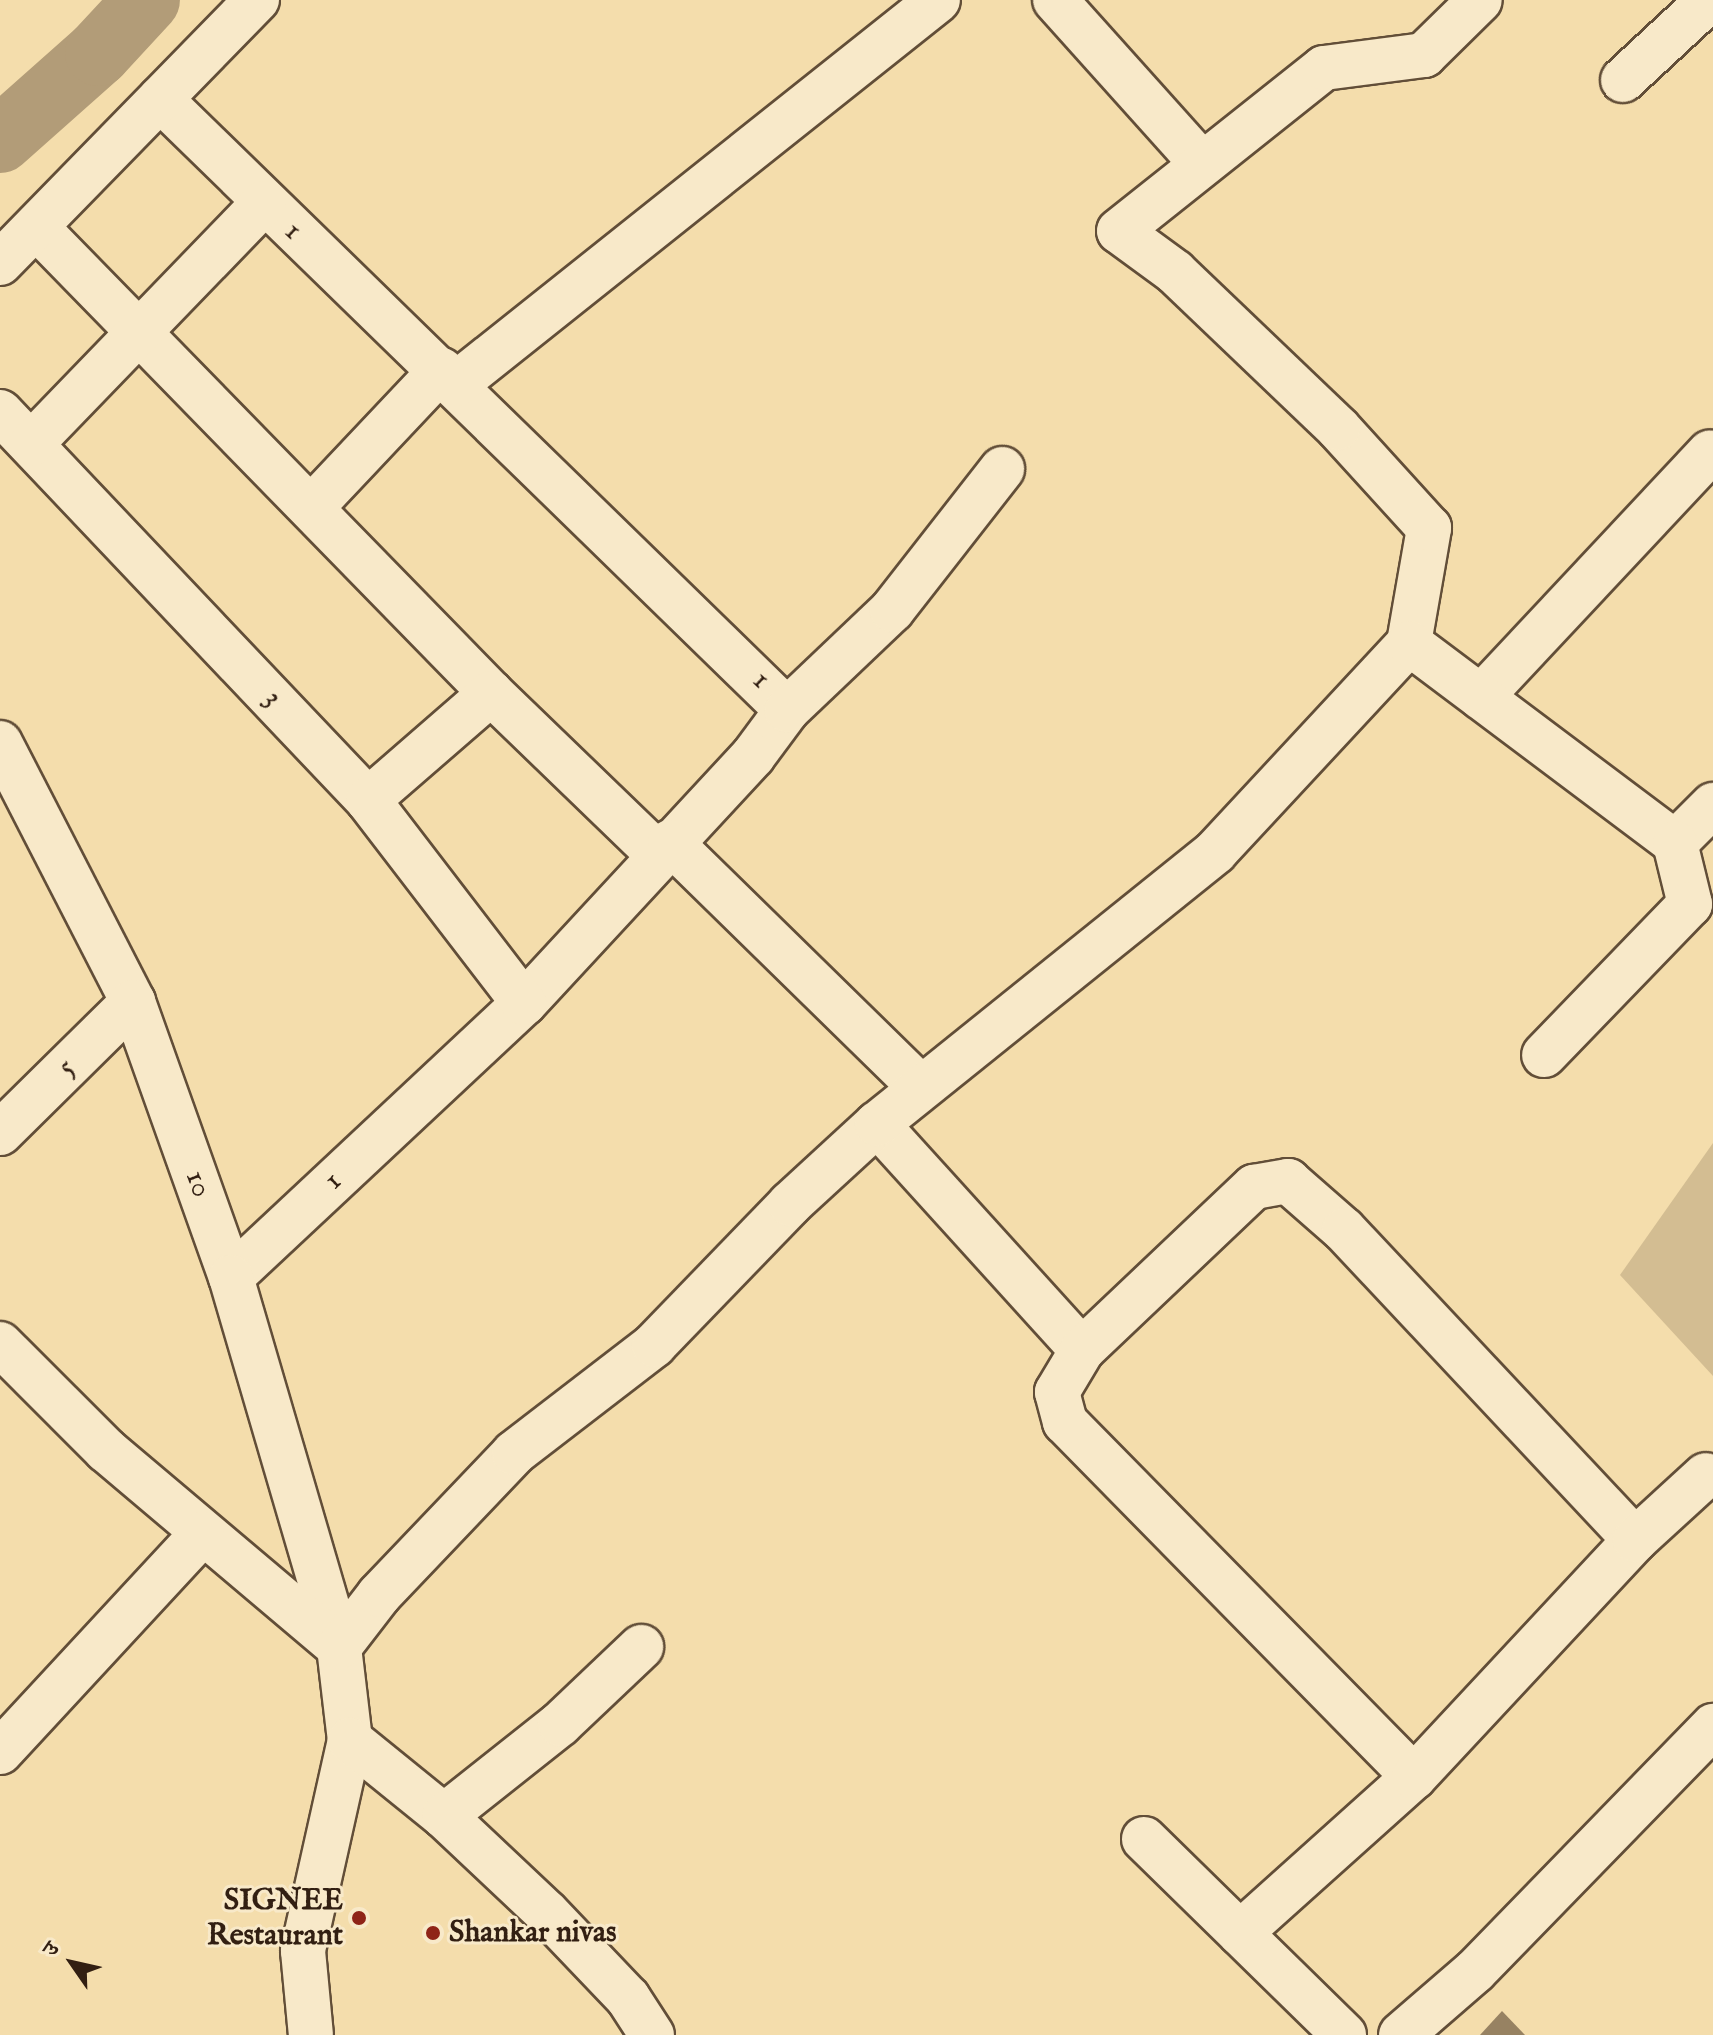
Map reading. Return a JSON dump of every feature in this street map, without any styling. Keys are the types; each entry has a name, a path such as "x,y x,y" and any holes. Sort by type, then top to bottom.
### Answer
{"street":[{"path":"0,263 257,0"},
{"path":"311,508 448,377 938,0"},
{"path":"1055,0 1202,164"},
{"path":"0,1344 106,1450 339,1647 379,1595 514,1453 654,1345 877,1124 1215,852 1409,643 1429,528 1316,407 1175,272 1119,231 1324,68 1424,55 1480,0"},
{"path":"1623,80 1709,0"},
{"name":"1","path":"160,99 787,710 753,756 664,848 524,1003 231,1277"},
{"path":"31,444 141,335 264,203"},
{"path":"37,228 491,693 664,848 921,1088"},
{"name":"3","path":"0,412 368,800 524,1003"},
{"path":"1481,697 1710,452"},
{"path":"787,710 892,610 1002,469"},
{"path":"1409,643 1675,843 1690,904 1544,1055"},
{"path":"368,800 491,693"},
{"name":"10","path":"0,743 133,1002 231,1277 339,1647 350,1740 303,1951 311,2035"},
{"path":"1675,843 1713,805"},
{"name":"5","path":"0,1133 133,1002"},
{"path":"877,1124 1082,1350"},
{"path":"1414,1777 1065,1422 1057,1392 1082,1350 1254,1187 1288,1181 1344,1230 1635,1540"},
{"path":"1240,1933 1414,1777 1635,1540 1706,1475"},
{"path":"8,1727 202,1534"},
{"path":"444,1816 560,1724 641,1647"},
{"path":"1401,2035 1475,1971 1713,1726"},
{"path":"350,1740 444,1816 546,1912 628,1998 652,2035"},
{"path":"1144,1839 1344,2035"}],"shaded area":[{"path":"1713,1143 1713,1376 1620,1275"}],"building":[{"path":"1502,2011 1525,2035 1480,2035"}],"waterway":[{"path":"0,140 98,53 147,0"}],"place":[{"name":"SIGNEE Restaurant","path":"359,1918"},
{"name":"Shankar nivas","path":"433,1933"}]}
